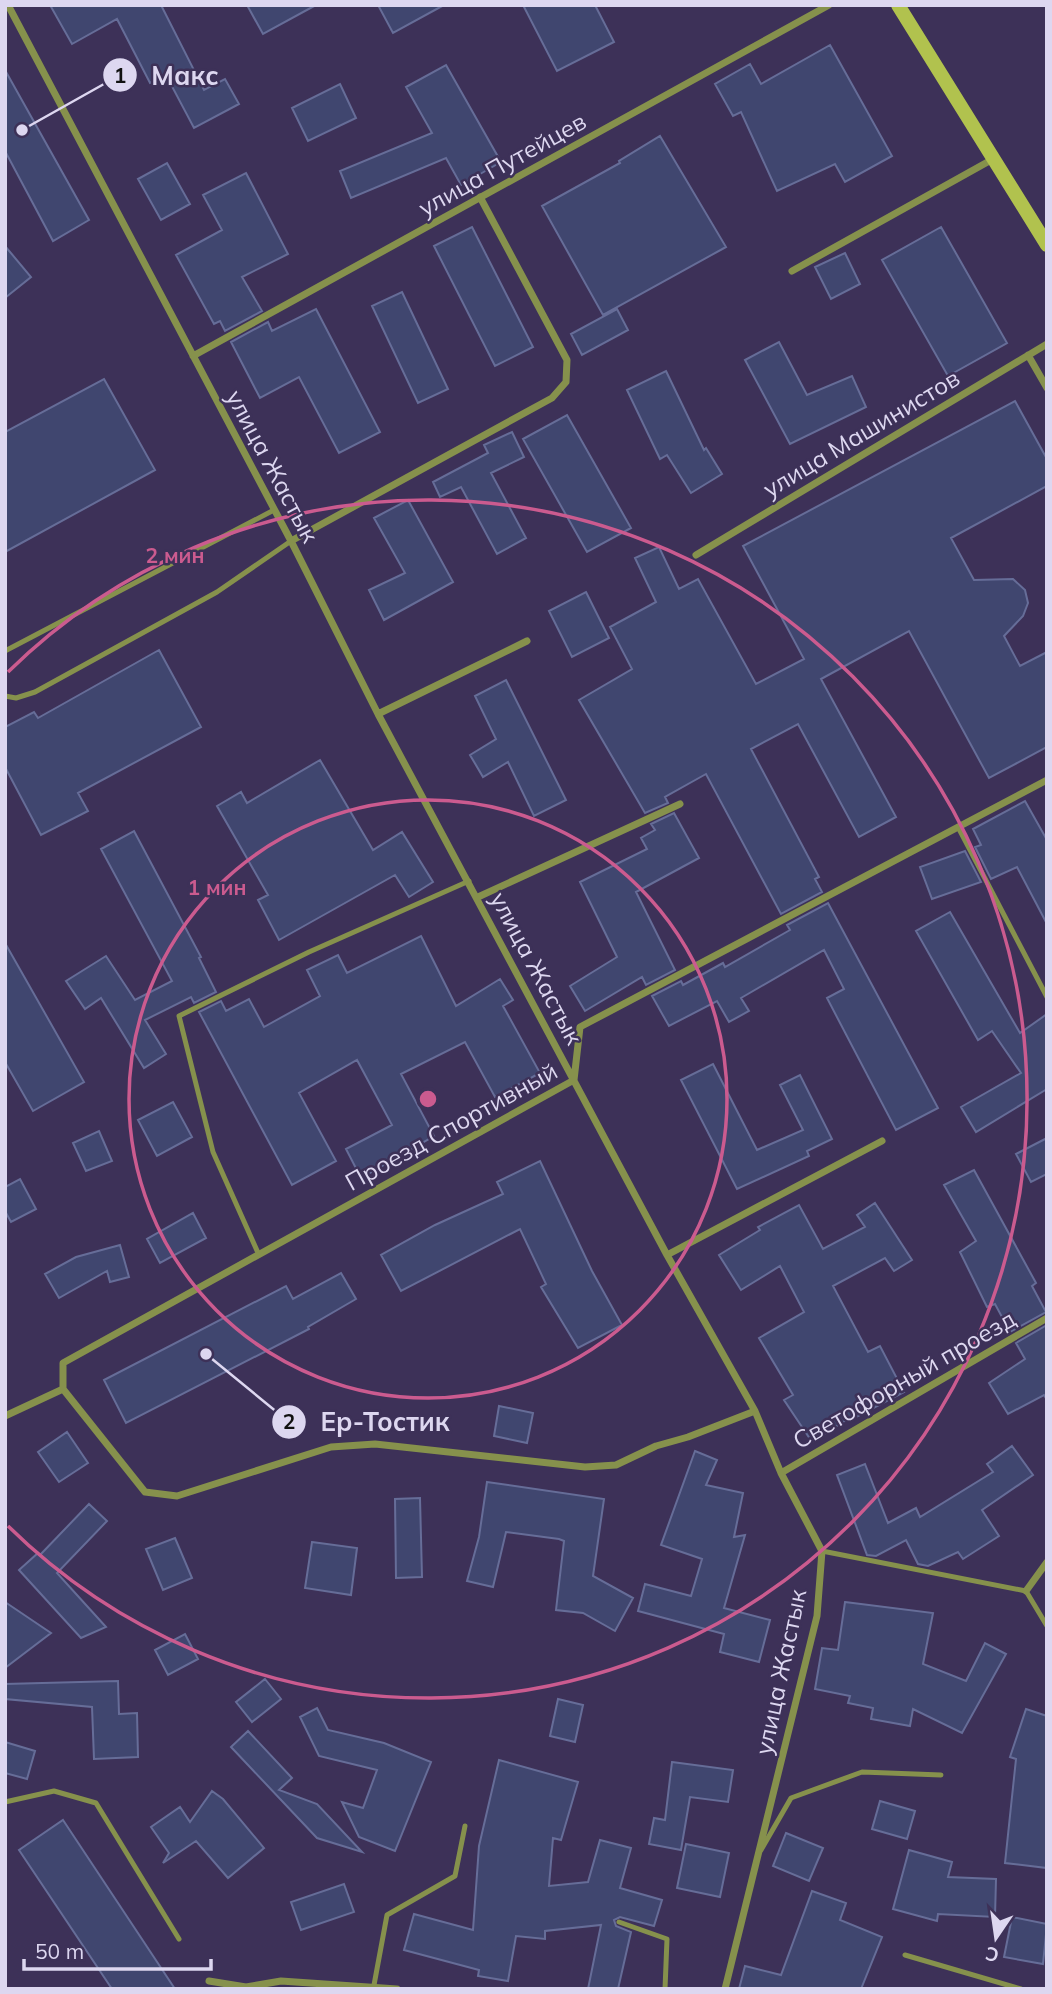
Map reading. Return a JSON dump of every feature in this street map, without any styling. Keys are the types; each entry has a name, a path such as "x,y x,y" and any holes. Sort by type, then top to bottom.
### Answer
{"street":[{"name":"улица Жастык","path":"8,5 274,510 378,714 667,1255 755,1411 781,1473 822,1551 817,1616 725,1989"},
{"name":"улица Путейцев","path":"193,356 829,5"},
{"path":"898,5 1047,245"},
{"path":"792,271 994,158"},
{"path":"290,541 552,398 566,382 567,360 480,198"},
{"name":"улица Машинистов","path":"696,555 1047,344"},
{"path":"1028,355 1047,388"},
{"path":"378,714 527,642"},
{"name":"Проезд Спортивный","path":"63,1389 63,1363 574,1080 580,1027 1047,780"},
{"path":"478,897 680,804"},
{"path":"667,1255 882,1141"},
{"name":"Светофорный проезд","path":"781,1473 1047,1318"},
{"path":"5,1416 63,1389 145,1492 177,1496 331,1447 375,1444 585,1467 616,1465 656,1446 688,1437 755,1411"},
{"path":"1026,1591 1047,1562"},
{"path":"209,1981 246,1987 281,1981 374,1985 397,1989"}],"lane":[{"path":"5,652 274,510"},
{"path":"5,695 16,698 35,692 217,592 290,541"},
{"path":"957,827 1047,997"},
{"path":"259,1255 213,1152 179,1016 309,952 469,881"},
{"path":"822,1551 1026,1591 1047,1626"},
{"path":"757,1856 791,1798 862,1772 941,1775"},
{"path":"5,1802 54,1791 96,1803 179,1939"},
{"path":"374,1985 387,1914 455,1876 465,1826"},
{"path":"619,1922 667,1939 664,1989"},
{"path":"905,1955 1021,1989"}],"building":[{"path":"50,5 161,5 204,90 225,79 239,104 194,128 166,75 150,83 117,19 72,44"},
{"path":"247,5 316,5 263,34"},
{"path":"378,5 444,5 393,33"},
{"path":"523,5 595,5 614,42 557,71"},
{"path":"830,45 892,156 845,182 835,164 777,191 741,112 733,116 715,84 750,64 761,84"},
{"path":"446,65 501,162 461,185 446,158 351,198 340,171 432,133 406,87"},
{"path":"5,70 89,220 53,241 5,151"},
{"path":"340,84 356,118 308,141 292,108"},
{"path":"660,136 726,247 603,315 542,206 620,163 619,161"},
{"path":"167,163 190,204 161,220 138,179"},
{"path":"246,173 288,254 242,277 262,311 225,331 220,321 214,324 176,255 222,230 203,195"},
{"path":"472,227 533,347 495,366 434,246"},
{"path":"941,227 1007,343 948,376 882,260"},
{"path":"5,246 31,277 5,298"},
{"path":"845,253 860,284 831,299 815,267"},
{"path":"402,292 448,389 418,403 372,306"},
{"path":"316,309 380,432 339,453 299,377 260,398 231,342 268,322 272,331"},
{"path":"617,309 628,330 582,355 571,334"},
{"path":"779,342 807,395 852,376 866,407 790,444 745,360"},
{"path":"666,371 704,450 706,448 722,474 691,493 667,455 660,459 627,390"},
{"path":"104,379 155,470 5,552 5,432"},
{"path":"1015,401 1047,459 1047,486 951,538 974,580 1013,579 1025,590 1028,603 1023,616 1004,636 1020,666 1047,652 1047,747 989,778 909,631 821,679 896,817 859,837 798,724 751,749 819,877 815,879 822,892 781,914 706,774 665,797 668,803 645,813 579,700 632,669 610,627 656,602 635,558 659,547 679,589 698,579 756,684 804,659 743,546"},
{"path":"567,415 631,528 587,552 523,439"},
{"path":"512,432 524,457 491,473 526,538 497,554 461,487 440,497 433,482 488,453 484,445"},
{"path":"408,500 453,582 384,620 369,590 405,573 374,518"},
{"path":"586,592 609,638 572,657 549,611"},
{"path":"159,650 201,727 78,793 88,811 41,835 5,767 5,727 34,712 38,718"},
{"path":"506,680 566,800 534,816 508,762 483,777 470,755 496,739 475,696"},
{"path":"320,760 373,850 402,832 433,882 409,897 395,875 279,940 258,900 268,895 217,806 241,792 247,803"},
{"path":"1025,801 1047,840 1047,924 1017,867 991,879 975,847 981,845 973,829"},
{"path":"674,813 699,858 636,892 675,970 646,985 642,977 585,1011 570,986 617,957 580,882 647,849 641,838 655,830 651,824"},
{"path":"134,831 201,957 199,958 216,992 194,1003 191,997 145,1020 166,1054 144,1068 101,998 85,1009 66,981 106,956 135,1000 172,981 101,849"},
{"path":"965,851 981,882 932,899 920,867"},
{"path":"828,903 938,1108 896,1130 827,998 844,989 824,950 741,998 749,1011 729,1022 717,1001 669,1026 652,996 681,981 683,985 723,963 725,967 790,930 787,925"},
{"path":"950,912 1020,1033 1047,1014 1047,1089 976,1132 961,1107 1021,1073 992,1031 978,1040 916,931"},
{"path":"421,936 456,1006 500,979 513,1000 503,1006 540,1073 495,1097 465,1042 401,1074 434,1136 361,1178 346,1149 392,1125 357,1060 299,1093 336,1161 292,1185 199,1012 221,1001 226,1011 249,999 264,1027 320,996 307,970 338,955 347,973"},
{"path":"5,943 84,1082 33,1111 5,1062"},
{"path":"713,1064 757,1150 803,1130 780,1085 800,1075 832,1139 807,1151 809,1156 737,1189 681,1080"},
{"path":"173,1102 192,1137 157,1156 138,1120"},
{"path":"99,1131 112,1161 86,1171 73,1143"},
{"path":"1047,1138 1047,1174 1031,1182 1016,1154"},
{"path":"540,1161 592,1271 622,1325 578,1348 541,1287 546,1284 520,1229 401,1291 381,1255 435,1225 503,1194 497,1182"},
{"path":"974,1170 1036,1283 1032,1286 1046,1312 1010,1332 995,1304 987,1307 960,1252 976,1241 944,1185"},
{"path":"20,1179 36,1209 11,1222 5,1211 5,1187"},
{"path":"875,1203 912,1260 894,1271 885,1258 833,1286 868,1352 880,1346 904,1392 858,1416 857,1413 812,1442 784,1400 793,1395 759,1338 804,1312 780,1266 741,1290 719,1255 760,1230 758,1227 799,1205 823,1249 865,1227 857,1215"},
{"path":"193,1213 206,1238 160,1263 147,1239"},
{"path":"120,1245 129,1277 110,1282 107,1271 59,1298 45,1274 76,1257"},
{"path":"341,1273 356,1299 308,1327 309,1329 126,1423 104,1380 286,1286 293,1299"},
{"path":"1047,1325 1047,1400 1044,1395 1008,1414 989,1383 1025,1359 1016,1343"},
{"path":"499,1406 533,1413 527,1443 494,1436"},
{"path":"67,1432 88,1463 59,1482 38,1452"},
{"path":"1012,1446 1033,1475 982,1510 999,1536 963,1559 958,1552 928,1566 918,1564 906,1540 876,1556 867,1555 837,1475 865,1464 888,1523 916,1508 920,1517 993,1472 987,1464"},
{"path":"695,1451 717,1460 706,1485 743,1493 734,1537 745,1535 724,1608 770,1620 759,1662 720,1652 724,1634 638,1611 645,1584 691,1596 702,1559 661,1545"},
{"path":"487,1482 604,1499 593,1576 633,1598 615,1631 583,1613 556,1610 564,1541 559,1539 506,1532 493,1587 467,1581 479,1537"},
{"path":"420,1498 422,1577 396,1578 395,1499"},
{"path":"89,1504 107,1521 57,1573 106,1627 81,1638 19,1570 38,1553 40,1555"},
{"path":"175,1538 192,1578 163,1590 146,1549"},
{"path":"312,1542 357,1548 351,1595 305,1588"},
{"path":"5,1602 51,1633 5,1668"},
{"path":"845,1602 933,1613 923,1664 966,1681 985,1643 1006,1654 962,1733 913,1709 910,1726 871,1719 873,1708 848,1703 850,1696 815,1689 822,1648 838,1650"},
{"path":"185,1634 198,1659 168,1675 155,1650"},
{"path":"265,1679 281,1699 252,1722 236,1702"},
{"path":"118,1681 119,1714 137,1713 138,1757 94,1759 92,1707 5,1699 5,1684"},
{"path":"558,1699 583,1705 575,1742 550,1736"},
{"path":"317,1708 328,1730 384,1743 431,1762 395,1851 359,1837 342,1802 363,1808 377,1770 319,1756 300,1717"},
{"path":"1026,1709 1047,1716 1047,1868 1005,1863 1016,1759 1010,1757"},
{"path":"248,1731 292,1778 279,1790 317,1804 362,1852 317,1838 231,1747"},
{"path":"5,1742 35,1751 27,1779 5,1773"},
{"path":"499,1760 578,1782 561,1840 553,1838 549,1886 588,1882 600,1840 631,1848 620,1888 662,1900 654,1926 620,1917 614,1920 616,1926 631,1932 618,1989 588,1989 601,1925 545,1931 545,1939 516,1936 508,1981 478,1976 479,1970 404,1950 414,1914 473,1930 479,1846"},
{"path":"672,1762 733,1770 728,1802 690,1797 681,1850 649,1844 654,1818 665,1820"},
{"path":"212,1791 223,1799 264,1848 228,1878 196,1841 163,1863 169,1853 151,1827 180,1807 190,1822"},
{"path":"880,1801 915,1811 907,1839 872,1829"},
{"path":"63,1820 175,1989 112,1989 19,1850"},
{"path":"786,1833 823,1848 809,1881 773,1866"},
{"path":"686,1844 729,1853 720,1897 677,1888"},
{"path":"909,1850 952,1862 948,1877 996,1879 995,1917 938,1914 937,1921 893,1909"},
{"path":"344,1884 354,1912 301,1930 291,1902"},
{"path":"812,1891 846,1903 840,1920 882,1937 861,1989 739,1989 745,1966 781,1975"},
{"path":"1012,1917 1047,1924 1043,1964 1004,1957"}],"place":[{"name":"Макс","path":"22,130"},
{"name":"Ер-Тостик","path":"206,1354"}]}
